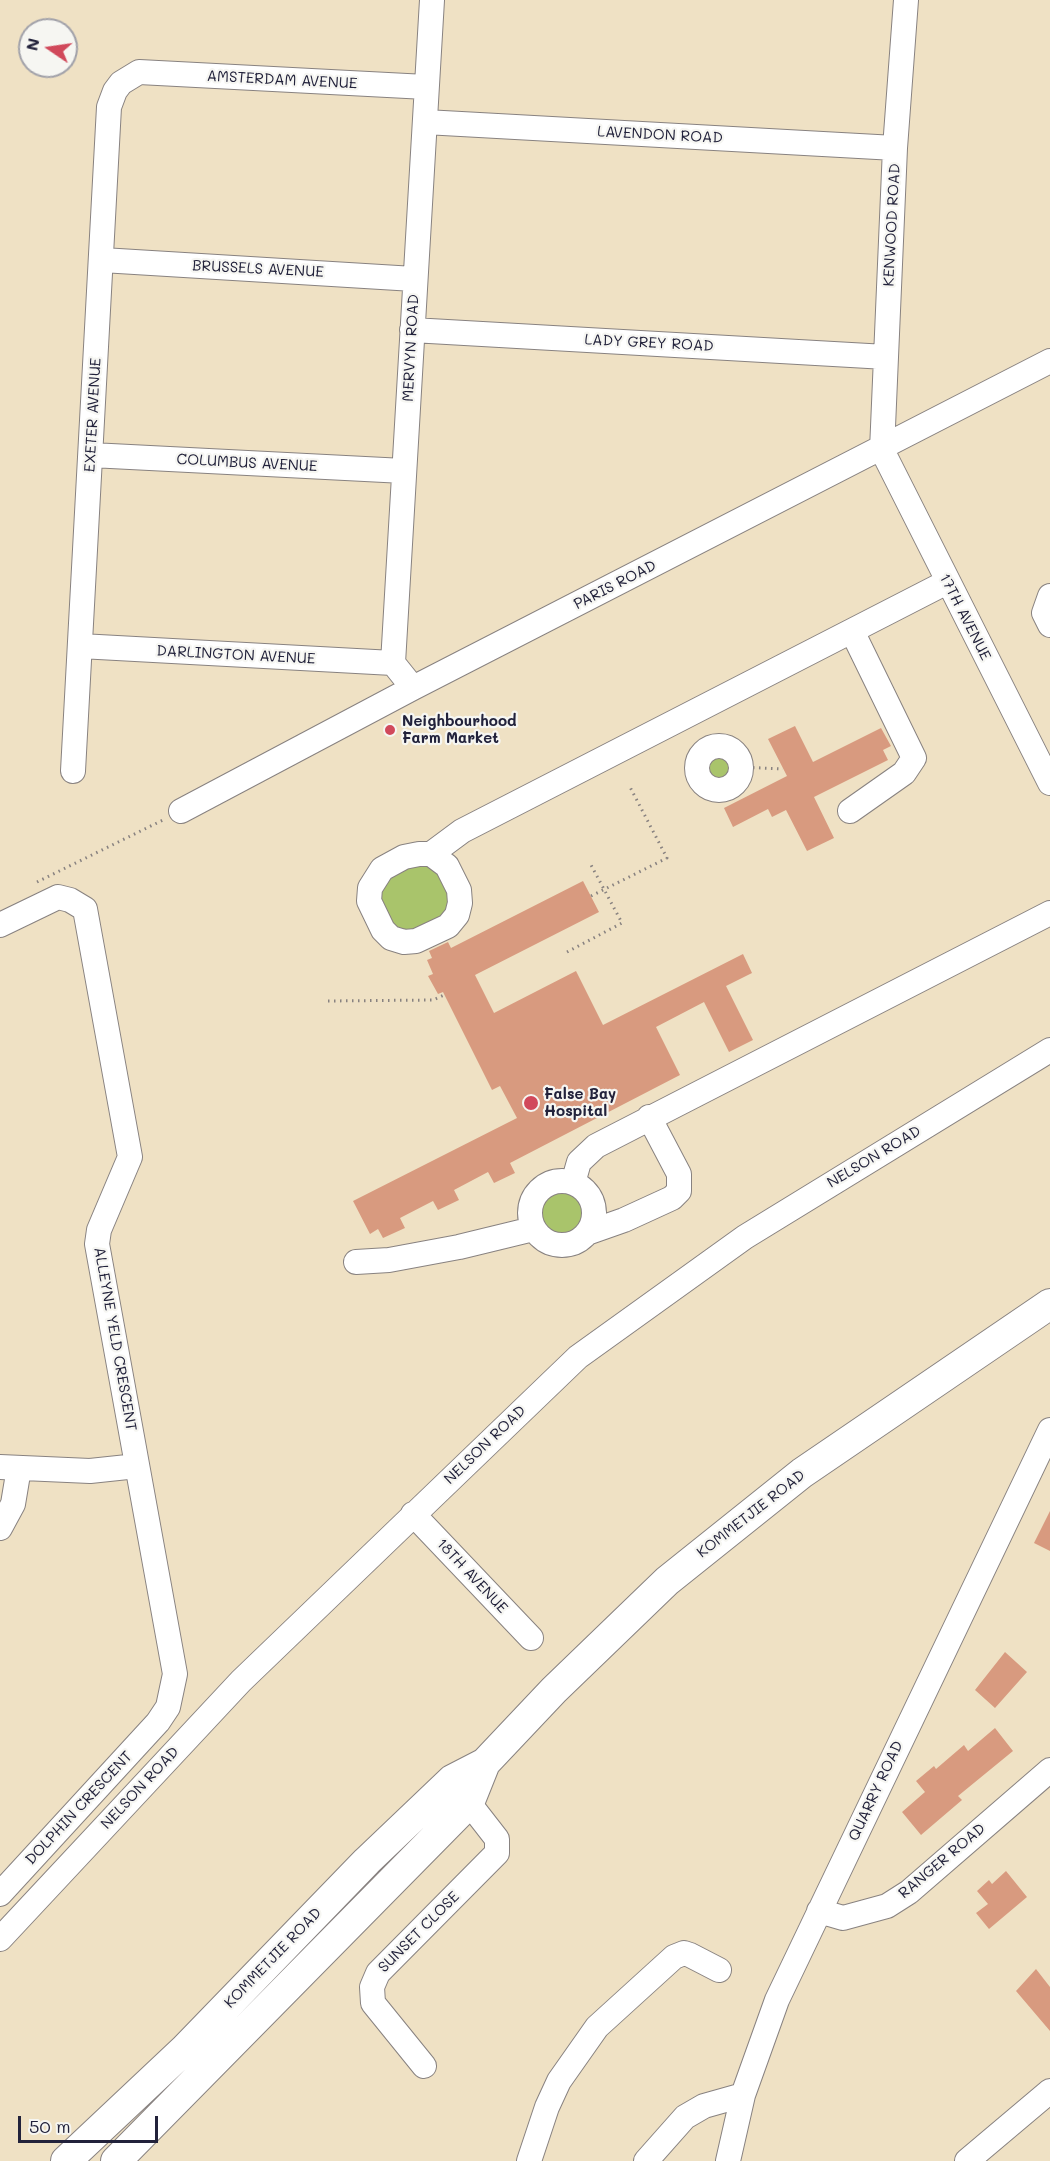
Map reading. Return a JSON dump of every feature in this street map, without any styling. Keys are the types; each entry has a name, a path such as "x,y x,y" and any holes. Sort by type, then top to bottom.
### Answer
{"main road":[{"name":"KOMMETJIE ROAD","path":"66,2161 185,2049 367,1860 452,1780 485,1763 554,1690 667,1581 802,1473 1050,1304"},
{"name":"KOMMETJIE ROAD","path":"116,2161 468,1803 485,1763"}],"street":[{"name":"MERVYN ROAD","path":"393,663 432,0"},
{"name":"KENWOOD ROAD","path":"882,450 895,148 906,0"},
{"name":"AMSTERDAM AVENUE","path":"139,72 426,87"},
{"name":"EXETER AVENUE","path":"74,771 109,107 120,83 139,72"},
{"name":"LAVENDON ROAD","path":"425,122 895,148"},
{"name":"BRUSSELS AVENUE","path":"102,260 414,279"},
{"name":"LADY GREY ROAD","path":"412,330 886,357"},
{"name":"PARIS ROAD","path":"181,811 413,688 882,450 1050,361"},
{"name":"17TH AVENUE","path":"882,450 1050,783"},
{"name":"COLUMBUS AVENUE","path":"91,455 404,471"},
{"path":"431,854 462,831 692,715 947,582"},
{"path":"1050,596 1044,613 1050,626"},
{"path":"850,811 904,773 914,758 852,631"},
{"name":"DARLINGTON AVENUE","path":"80,646 393,663"},
{"path":"393,663 413,688"},
{"path":"692,715 709,749"},
{"path":"716,747 730,749 740,760 741,774 732,786 719,790 712,789 706,786 698,774 699,759 709,749 716,747"},
{"name":"ALLEYNE YELD CRESCENT","path":"0,925 58,897 70,900 86,909 130,1157 99,1230 97,1244 175,1674 168,1707 158,1722"},
{"path":"573,1183 579,1162 588,1150 1050,913"},
{"name":"NELSON ROAD","path":"0,1939 241,1681 413,1514 591,1347 745,1237 1050,1050"},
{"path":"587,1233 594,1214 593,1204 582,1188 573,1183 553,1182 537,1192 530,1210 533,1229 540,1237 559,1245 570,1244 587,1233 624,1220 672,1198 679,1191 679,1174 649,1117"},
{"path":"356,1262 389,1260 459,1247 533,1229"},
{"name":"QUARRY ROAD","path":"728,2161 743,2096 777,2000 1050,1430"},
{"path":"0,1528 14,1504 9,1467 90,1471 137,1466"},
{"name":"18TH AVENUE","path":"413,1514 531,1638"},
{"name":"DOLPHIN CRESCENT","path":"0,1894 158,1722"},
{"name":"RANGER ROAD","path":"819,1911 843,1918 887,1906 909,1892 1050,1770"},
{"name":"SUNSET CLOSE","path":"424,2066 373,2003 372,1987 378,1973 497,1853 497,1839 468,1803"},
{"path":"529,2161 547,2107 559,2080 597,2027 674,1957 684,1953 690,1954 719,1970"},
{"path":"967,2161 1050,2091"},
{"path":"646,2161 685,2117 704,2106 743,2096"}],"path":[{"path":"741,767 783,769"},
{"path":"591,896 667,858 630,787"},
{"path":"80,859 181,811"},
{"path":"567,952 622,923 590,863"},
{"path":"328,1001 433,1000 444,995"}],"green space":[{"path":"719,746 734,753 741,768 734,783 719,790 704,783 697,768 704,753"},
{"path":"431,854 460,903 404,942 370,888"},
{"path":"562,1181 580,1187 588,1195 594,1213 588,1231 580,1239 562,1245 544,1239 536,1231 530,1213 536,1195 544,1187"}],"building":[{"path":"795,726 813,762 881,728 891,746 883,750 888,760 814,797 834,838 807,851 786,810 772,817 768,809 733,827 724,808 787,776 768,739"},
{"name":"False Bay Hospital","path":"583,881 599,912 475,975 494,1013 576,971 603,1025 743,954 752,973 726,986 753,1040 729,1052 704,1002 656,1027 680,1075 510,1163 515,1173 494,1183 488,1172 454,1190 459,1200 438,1210 433,1201 400,1218 405,1228 383,1238 378,1229 370,1234 353,1201 517,1118 500,1086 492,1090 443,992 438,994 428,976 433,974 427,960 432,958 429,951 448,942 451,948"},
{"path":"1050,1511 1050,1551 1034,1543"},
{"path":"1005,1652 1027,1672 995,1708 975,1690"},
{"path":"995,1728 1013,1751 958,1796 962,1800 921,1835 902,1812 925,1792 916,1781 934,1766 936,1769 964,1745 968,1751"},
{"path":"1006,1871 1027,1897 989,1929 976,1913 988,1904 977,1891 989,1880 992,1884"},
{"path":"1036,1969 1050,1987 1050,2031 1016,1991"}],"place":[{"name":"Neighbourhood Farm Market","path":"390,730"},
{"name":"False Bay Hospital","path":"531,1103"}]}
